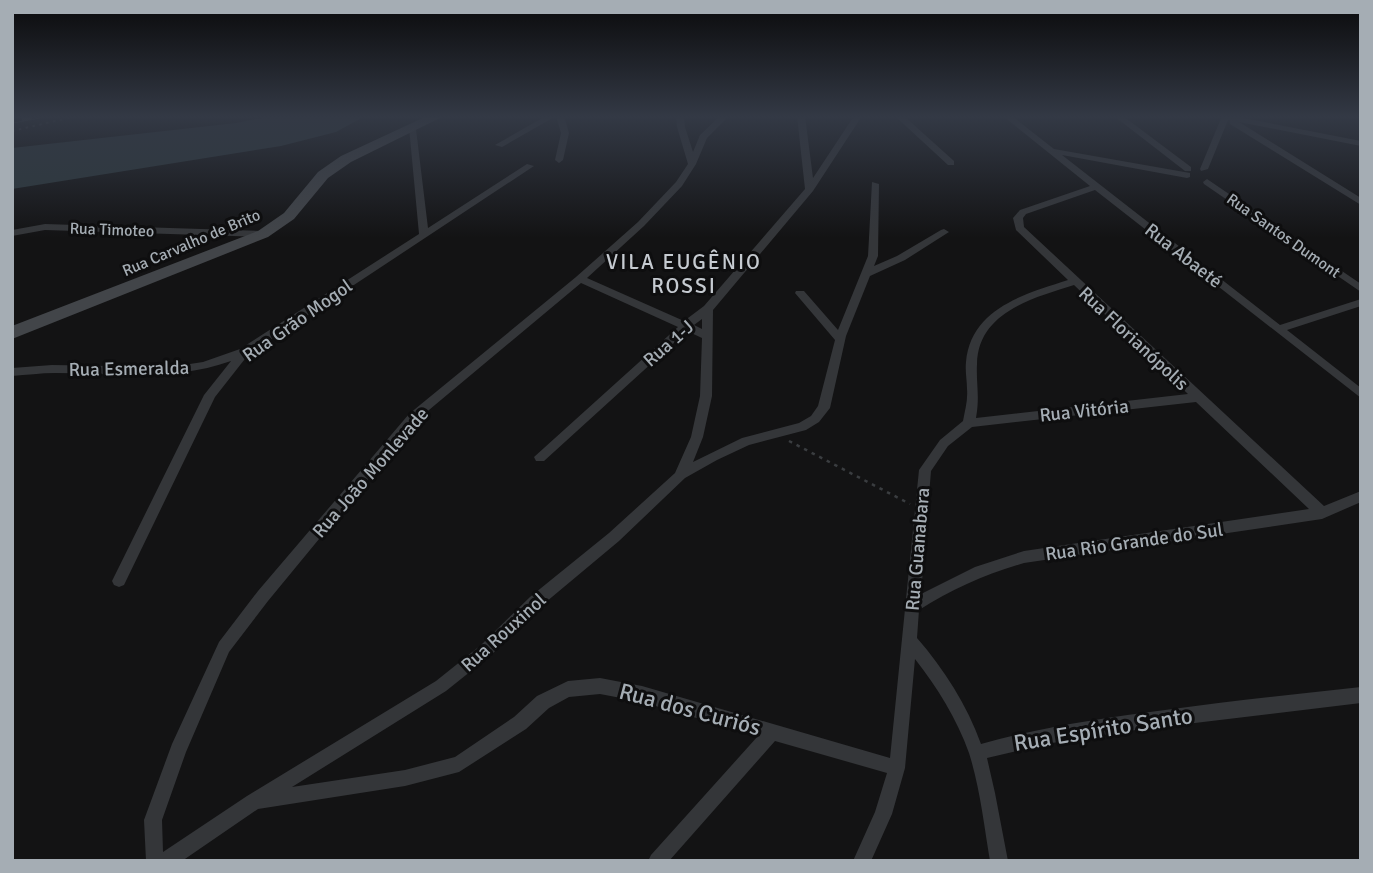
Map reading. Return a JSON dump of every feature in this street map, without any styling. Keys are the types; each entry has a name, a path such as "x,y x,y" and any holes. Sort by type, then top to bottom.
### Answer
{"street":[{"name":"Rua Carvalho de Brito","path":"12,333 263,233 289,216 323,175 351,157"},
{"path":"415,157 424,235"},
{"path":"691,157 692,164"},
{"name":"Rua João Monlevade","path":"155,861 153,820 178,750 224,647 263,596 413,417 580,279 679,184 695,157"},
{"path":"806,157 810,190"},
{"name":"Rua 1-J","path":"540,457 684,327 708,309 810,190 832,157"},
{"path":"944,157 951,163"},
{"name":"Rua Abaeté","path":"1060,157 1361,394"},
{"path":"1093,157 1188,172 1203,169"},
{"path":"1169,157 1188,172"},
{"path":"1203,169 1208,157"},
{"path":"1289,157 1361,202"},
{"name":"Rua Grão Mogol","path":"120,580 210,395 244,352 530,166"},
{"path":"1203,169 1213,178 1207,181"},
{"name":"Rua Santos Dumont","path":"1188,172 1207,181 1361,289"},
{"path":"680,476 713,456 773,433 802,427 815,419 824,408 840,339 873,256 875,184"},
{"name":"Rua Florianópolis","path":"1097,186 1023,212 1018,218 1019,228 1073,282 1322,513"},
{"name":"Rua Timoteo","path":"12,233 45,227 263,233"},
{"path":"868,273 901,258 944,232"},
{"path":"580,279 708,336"},
{"path":"969,423 973,396 971,362 974,345 987,320 997,312 1030,296 1073,282"},
{"path":"800,293 840,339"},
{"path":"1278,329 1361,302"},
{"name":"Rua Rouxinol","path":"166,861 253,802 441,686 486,650 535,602 614,537 680,476 697,437 706,396 708,309"},
{"name":"Rua Esmeralda","path":"12,372 52,369 170,371 204,366 244,352"},
{"name":"Rua Vitória","path":"969,423 1199,397"},
{"name":"Rua Guanabara","path":"897,768 925,470 944,443 969,423"},
{"name":"Rua Rio Grande do Sul","path":"913,606 942,587 979,569 1024,557 1322,513 1361,496"},
{"path":"910,642 925,658 943,685 977,753 999,861"},
{"name":"Rua dos Curiós","path":"253,802 405,778 459,764 520,723 543,702 568,689 600,686 642,694 897,768"},
{"name":"Rua Espírito Santo","path":"977,753 1022,739 1081,730 1217,710 1361,695"},
{"path":"657,861 773,731"},
{"path":"862,861 883,814 897,768"}],"path":[{"path":"773,433 920,509"}],"shaded area":[{"path":"12,157 214,157 12,189"}],"district":[{"name":"VILA EUGÊNIO ROSSI","path":"684,274"}]}
